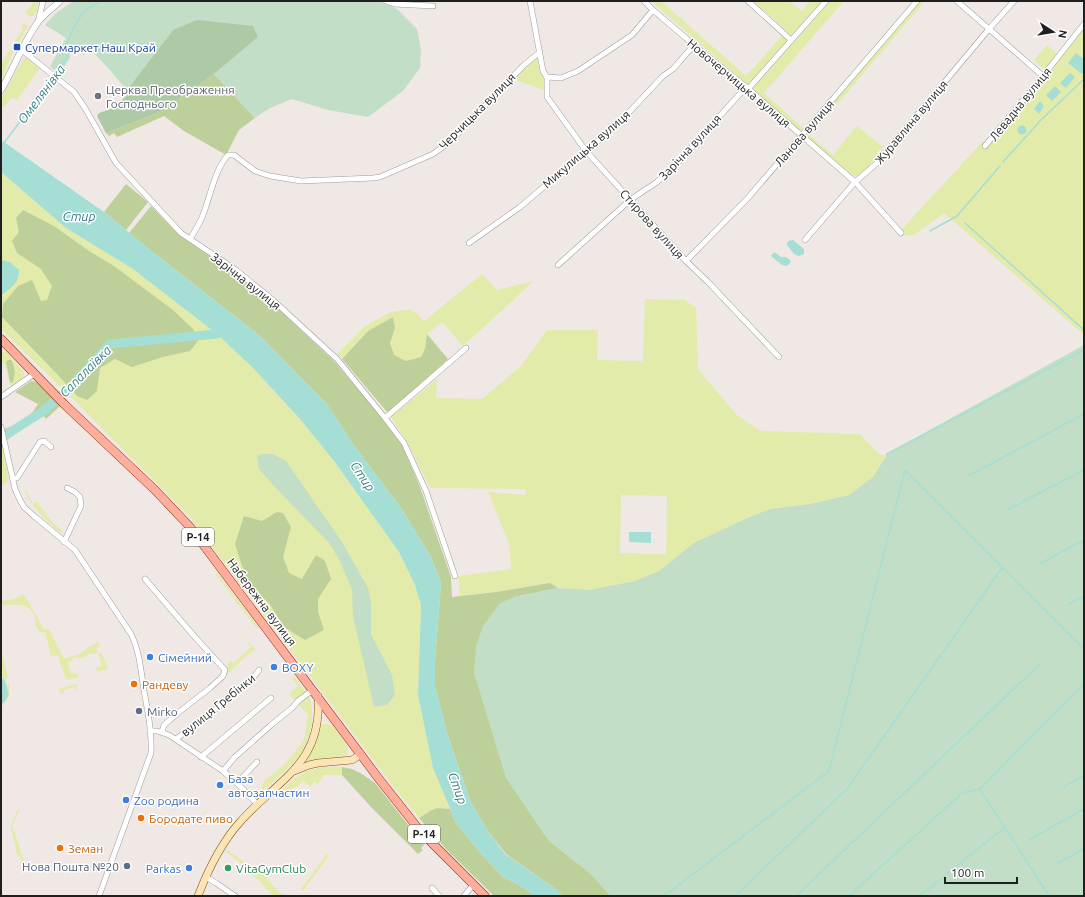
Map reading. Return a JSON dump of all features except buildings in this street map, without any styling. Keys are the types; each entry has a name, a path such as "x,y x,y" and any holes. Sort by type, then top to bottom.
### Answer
{"main road":[{"name":"Набережна вулиця","path":"1,339 34,374 155,490 190,527 362,754 379,779 421,832 485,896"},
{"path":"198,896 219,851 239,823 257,804 293,771 307,752 314,736 318,716 315,693"},
{"path":"293,771 318,763 352,760 362,754"}],"street":[{"path":"38,22 43,1"},
{"path":"1,90 38,22 60,1"},
{"path":"386,1 394,4 433,6"},
{"path":"530,1 543,71 547,77 561,78 578,72 632,35 653,10"},
{"name":"Новочерчицька вулиця","path":"644,1 855,182 901,233"},
{"path":"748,1 792,40"},
{"name":"Зарічна вулиця","path":"558,265 630,200 657,182 671,170 792,40 826,1"},
{"name":"Ланова вулиця","path":"686,261 747,199 917,1"},
{"path":"957,1 1043,76"},
{"name":"Журавлина вулиця","path":"805,240 855,182 877,162 1014,1"},
{"name":"Левадна вулиця","path":"985,146 1084,24"},
{"name":"Микулицька вулиця","path":"469,243 520,207 617,124 663,76 673,69 694,45"},
{"name":"Зарічна вулиця","path":"22,50 74,92 86,108 116,163 181,233 236,270 274,301 337,359 404,443 426,491 455,576"},
{"name":"Черчицька вулиця","path":"190,240 203,216 212,187 228,155 234,155 255,171 270,176 300,181 380,177 433,154 450,142 524,65 540,52"},
{"name":"Стирова вулиця","path":"547,77 547,97 586,151 686,261 779,357"},
{"path":"385,418 466,348"},
{"path":"1,397 34,374"},
{"path":"1,429 18,498 24,506 64,542 73,547 131,634 138,650 152,743 151,753 99,896"},
{"path":"13,478 17,478 40,442 44,441 51,447"},
{"path":"64,542 81,506 80,497 75,492 67,488"},
{"path":"145,579 225,670 223,676 210,688 179,712 164,726 162,732"},
{"name":"вулиця Гребінки","path":"176,739 206,717 253,678 260,670"},
{"path":"223,771 235,757 270,725 292,708 299,700 315,693"},
{"path":"201,757 272,698"},
{"path":"150,731 162,732 169,735 223,771 257,804"},
{"path":"236,783 257,762"},
{"path":"206,877 234,896"},
{"path":"464,896 473,885"},
{"path":"432,888 439,896"}],"green space":[{"path":"35,1 38,1 35,14 33,16 28,15 25,12"},
{"path":"74,1 378,1 397,9 417,29 421,50 420,68 403,91 368,117 328,110 292,99 270,108 255,118 214,74 258,37 173,30 127,90 93,52 90,53 87,50 84,55 71,47 70,58 59,74 50,66 66,38 45,25 56,13"},
{"path":"651,1 661,1 746,76 782,36 787,40 748,85"},
{"path":"753,1 789,1 802,11 810,1 822,1 791,35"},
{"path":"830,1 844,1 764,93 804,129 799,130 752,89"},
{"path":"920,1 925,1 810,136 833,155 857,126 883,147 874,160 859,176 851,175 805,136"},
{"path":"197,20 253,26 258,37 214,74 160,112 106,133 97,116 99,113 122,105 121,101 129,93 127,90 173,30"},
{"path":"24,23 28,26 12,54 1,81 1,60 3,61 23,28 21,26"},
{"path":"1084,28 1084,59 1076,53 1082,74 1084,72 1084,335 944,213 914,235 898,236 902,229 983,141 989,146"},
{"path":"1047,45 1058,55 1045,70 1034,60"},
{"path":"537,57 540,72 544,78 544,90 513,79"},
{"path":"24,58 28,58 40,68 17,100 13,97 1,109 1,98"},
{"path":"214,74 255,118 239,130 226,155 184,131 164,116 117,137 114,133 109,136 106,133 160,112"},
{"path":"1,172 66,228 133,269 217,334 253,368 300,419 334,461 399,552 415,585 421,605 418,695 433,768 450,809 433,810 419,818 393,786 189,516 1,329"},
{"path":"126,184 148,202 126,230 104,212"},
{"path":"151,206 179,235 234,272 275,306 334,361 385,422 402,445 420,487 451,577 452,597 496,592 550,583 558,588 514,597 548,840 590,873 611,896 563,896 506,854 487,830 470,800 447,733 435,687 435,660 441,583 431,557 401,508 355,447 326,403 260,336 129,233"},
{"path":"23,210 54,226 89,251 114,266 173,310 193,329 198,341 190,351 163,357 132,367 115,359 100,368 97,391 87,400 77,396 2,317 3,304 18,286 32,280 41,301 47,300 52,286 41,269 17,253 12,241 19,232 16,218"},
{"path":"482,274 497,290 534,281 463,346 442,322 427,334 425,349 421,357 406,361 394,355 390,343 395,328 393,318 368,331 342,358 337,354 365,326 391,312 411,309 424,321"},
{"path":"645,299 685,300 696,308 698,369 737,415 760,431 860,434 879,454 884,455 888,453 873,477 849,495 810,504 770,509 747,518 694,543 659,571 635,581 589,590 558,588 550,583 460,596 458,576 511,569 509,544 488,492 525,495 525,489 430,488 407,442 391,417 437,379 436,398 482,399 520,367 547,330 598,330 597,360 643,361","holes":["621,495 667,496 666,554 620,553"]},
{"path":"393,317 395,328 390,343 394,355 406,361 421,357 425,349 427,334 448,359 388,413 342,359 368,331"},
{"path":"1084,345 1084,896 611,896 590,873 548,840 506,778 474,673 476,646 483,626 500,603 514,597 558,588 589,590 635,581 659,571 694,543 747,518 770,509 810,504 849,495 873,477 888,453"},
{"path":"1,352 6,352 24,372 24,377 11,386 4,363 1,361"},
{"path":"11,360 14,368 14,378 12,383 10,382 6,362"},
{"path":"31,381 37,382 60,406 46,419 43,415 7,440 4,429 16,425 24,420 31,414 38,404 15,392"},
{"path":"1,442 9,479 1,488"},
{"path":"262,454 273,454 286,461 342,542 368,588 371,602 371,634 392,675 395,695 387,705 374,707 353,616 352,590 340,561 330,544 259,469 257,456"},
{"path":"24,490 26,490 33,504 37,501 52,522 63,530 60,532 58,531 43,517 31,502"},
{"path":"277,512 283,513 291,527 283,557 289,573 302,579 316,555 325,561 331,579 318,599 318,612 324,630 305,640 284,627 269,603 252,589 242,566 235,544 244,516 262,521"},
{"path":"217,573 259,628 257,629 215,574"},
{"path":"24,594 44,630 49,629 64,659 79,654 98,642 100,647 96,648 98,653 93,653 79,659 78,657 72,659 73,661 68,662 71,673 77,673 79,677 67,680 58,655 51,656 45,632 41,633 37,629 34,615 30,609 24,606 3,605 1,603 1,601 15,599"},
{"path":"248,641 255,649 225,677 230,660 233,663 251,647 247,642"},
{"path":"1,651 8,677 4,682 1,671"},
{"path":"98,653 102,654 108,669 97,672 96,668 102,666"},
{"path":"294,676 307,694 296,702 289,694 298,686 292,678"},
{"path":"9,683 9,696 1,708 1,692"},
{"path":"77,684 76,690 73,687 64,690 64,694 61,694 58,690 61,688"},
{"path":"309,696 312,709 312,722 309,735 302,751 298,758 262,791 263,789 261,788 264,781 285,764 305,737 308,715 299,705 293,710 296,705"},
{"path":"322,724 333,726 346,744 348,749 347,754 340,758 308,762 308,757"},
{"path":"342,767 342,775 323,775 318,784 315,782 311,787 303,781 297,787 296,786 286,792 285,791 284,788 301,774 318,768"},
{"path":"342,767 352,769 375,783 424,845 421,848 423,850 418,854 371,807 342,775"},
{"path":"437,808 450,809 456,823 483,856 503,877 524,888 534,896 494,896 445,848 419,818"},
{"path":"18,809 20,810 12,829 14,830 24,862 22,863 19,855 17,854 11,828"},
{"path":"228,850 249,866 254,865 283,896 273,896 248,869 226,852"},
{"path":"327,854 329,856 303,891 301,889"}],"water":[{"path":"1076,53 1084,59 1084,72 1082,74 1068,63"},
{"path":"1070,73 1075,77 1066,88 1060,83"},
{"path":"1055,86 1061,92 1052,101 1046,95"},
{"path":"1040,101 1044,106 1039,114 1034,109"},
{"path":"1020,126 1024,126 1026,130 1024,134 1020,134 1018,132 1018,128"},
{"name":"Стир","path":"1,140 104,212 260,336 326,403 355,447 401,508 431,557 441,583 435,660 435,687 447,733 470,800 487,830 505,854 554,888 563,896 534,896 524,888 503,877 483,856 456,823 433,768 418,695 421,605 415,585 399,552 334,461 300,419 253,368 217,334 133,269 66,228 1,172"},
{"path":"793,240 804,249 804,254 799,256 794,254 787,245 788,241"},
{"path":"774,252 781,257 786,257 791,262 787,266 782,265 771,256"},
{"path":"1,260 10,262 19,270 17,281 3,294 1,293"},
{"path":"629,532 651,532 651,543 629,542"}],"waterway":[{"name":"Омелянівка","path":"56,74 67,58 66,46 72,31 83,12 100,1"},
{"name":"Омелянівка","path":"4,143 53,77"},
{"path":"1003,162 1041,120 1084,79"},
{"path":"930,231 957,216 1000,166"},
{"path":"965,223 1084,330"},
{"name":"Сапалаївка","path":"1,438 42,412 70,388 110,344 217,334 225,326"},
{"path":"887,454 1084,350"},
{"path":"968,476 1084,414"},
{"path":"664,896 829,771 905,470 1084,649"},
{"path":"1007,510 1084,470"},
{"path":"1041,563 1084,540"},
{"path":"735,896 847,789 1002,568"},
{"path":"1067,605 1084,596"},
{"path":"796,896 1041,663"},
{"name":"Сапалаївка","path":"1,683 4,694 1,699"},
{"path":"1049,896 980,789 1084,684"},
{"path":"1064,787 1084,775"},
{"path":"849,896 962,793 980,789"},
{"path":"1029,840 1084,809"},
{"path":"920,896 1005,827"},
{"path":"1058,863 1084,849"}],"place":[{"name":"Супермаркет Наш Край","path":"17,47"},
{"name":"Церква Преображення Господнього","path":"98,96"},
{"name":"Сімейний","path":"150,657"},
{"name":"BOXY","path":"274,667"},
{"name":"Рандеву","path":"134,684"},
{"name":"Mirko","path":"139,711"},
{"name":"База автозапчастин","path":"220,785"},
{"name":"Zoo родина","path":"126,800"},
{"name":"Бородате пиво","path":"141,818"},
{"name":"Земан","path":"60,848"},
{"name":"Нова Пошта №20","path":"127,866"},
{"name":"Parkas","path":"189,868"},
{"name":"VitaGymClub","path":"228,868"}]}
